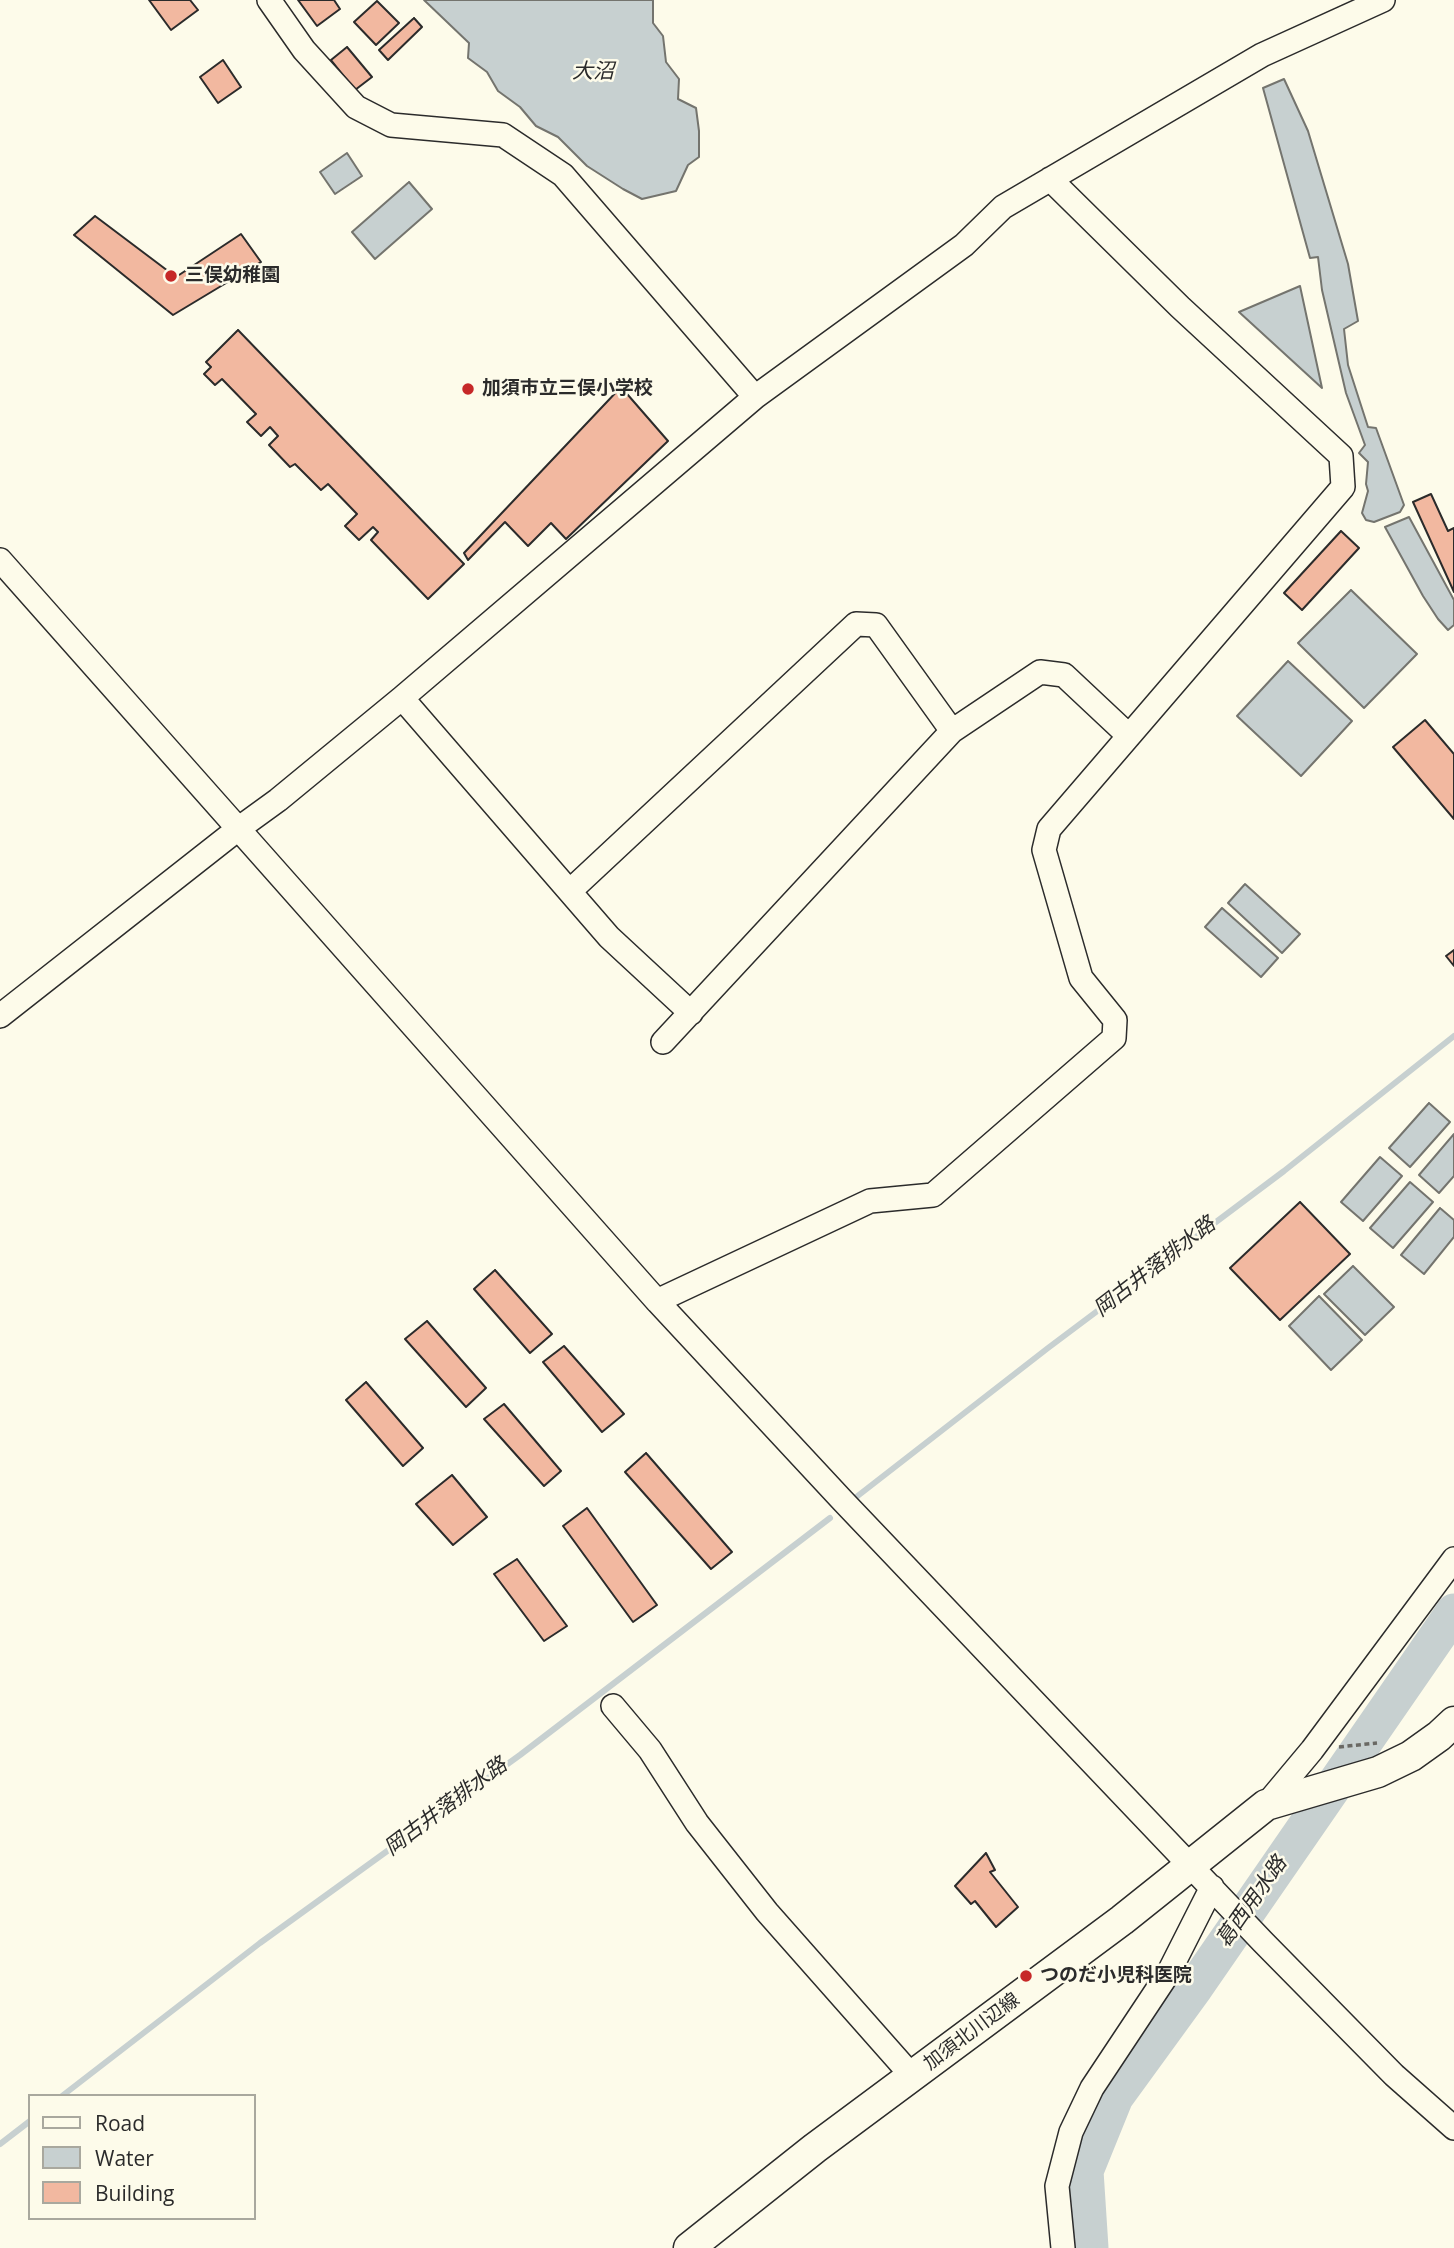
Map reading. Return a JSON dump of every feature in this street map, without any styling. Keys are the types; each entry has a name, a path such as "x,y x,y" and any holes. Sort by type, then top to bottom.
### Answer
{"main road":[{"path":"1278,1801 1378,1772 1411,1756 1454,1722"},
{"name":"加須北川辺線","path":"689,2248 815,2148 912,2076 1202,1876 1278,1801"}],"street":[{"path":"269,0 304,50 356,107 391,125 503,135 563,175 755,397"},
{"path":"0,1016 238,828 278,800 402,698 755,397 964,245 1003,207 1262,55 1383,0"},
{"path":"657,1301 870,1201 933,1195 1114,1038 1115,1020 1081,978 1044,850 1049,829 1343,487 1341,456 1180,307 1050,179"},
{"path":"0,560 657,1301 1263,1942 1394,2075 1454,2128"},
{"path":"570,891 856,624 876,625 952,731"},
{"path":"663,1042 952,731 1040,672 1064,675 1129,736"},
{"path":"402,698 609,937 691,1013"},
{"path":"1278,1801 1312,1750 1454,1559"},
{"path":"613,1706 650,1750 697,1823 767,1912 912,2076"},
{"path":"1063,2248 1057,2186 1071,2132 1092,2088 1164,1982 1202,1876"}],"path":[{"path":"1312,1750 1387,1742"}],"water":[{"name":"大沼","path":"424,0 653,0 653,23 663,36 666,62 679,79 678,99 696,108 699,157 688,165 676,191 642,199 623,189 587,166 558,137 536,126 520,107 498,91 487,72 468,58 469,43"},
{"path":"1284,79 1308,131 1348,264 1358,321 1344,329 1348,365 1368,427 1376,428 1404,505 1400,512 1374,522 1366,520 1362,513 1368,491 1368,462 1359,453 1365,445 1346,393 1322,290 1318,257 1310,258 1263,88"},
{"path":"347,153 362,176 335,194 320,172"},
{"path":"409,182 432,209 375,259 352,232"},
{"path":"1300,286 1322,388 1239,312"},
{"path":"1409,517 1454,600 1454,625 1448,630 1423,596 1385,527"},
{"path":"1351,590 1417,654 1364,708 1298,643"},
{"path":"1288,661 1352,721 1301,776 1237,716"},
{"path":"1245,884 1300,934 1282,953 1228,903"},
{"path":"1222,908 1278,958 1261,977 1205,927"},
{"path":"1429,1103 1450,1122 1410,1167 1389,1148"},
{"path":"1454,1134 1454,1176 1439,1193 1419,1175"},
{"path":"1380,1157 1402,1176 1363,1221 1341,1202"},
{"path":"1410,1182 1433,1202 1393,1248 1370,1228"},
{"path":"1440,1208 1454,1220 1454,1237 1424,1274 1401,1255"},
{"path":"1353,1266 1394,1307 1365,1335 1324,1294"},
{"path":"1319,1296 1362,1340 1331,1370 1289,1326"}],"building":[{"path":"149,0 190,0 198,10 171,30"},
{"path":"298,0 334,0 340,9 317,26"},
{"path":"377,1 399,23 376,45 354,22"},
{"path":"414,18 422,27 388,60 379,50"},
{"path":"347,47 372,77 355,90 331,60"},
{"path":"223,60 241,87 218,103 200,77"},
{"path":"95,216 176,277 241,234 261,262 173,315 74,235"},
{"path":"238,330 464,564 428,599 371,540 378,532 373,527 359,540 345,526 357,514 328,484 321,490 295,464 290,467 269,445 278,436 270,427 261,436 247,422 256,414 222,379 215,385 204,374 211,367 206,362"},
{"path":"621,387 668,441 566,539 551,523 528,546 505,522 468,560 464,553"},
{"path":"1431,494 1448,531 1454,528 1454,592 1413,502"},
{"path":"1341,531 1359,548 1302,610 1284,593"},
{"path":"1425,720 1454,754 1454,819 1393,747"},
{"path":"1454,950 1454,966 1446,956"},
{"path":"1300,1202 1350,1254 1280,1320 1230,1268"},
{"path":"495,1270 552,1334 530,1353 474,1289"},
{"path":"427,1321 486,1388 466,1407 405,1339"},
{"path":"564,1346 624,1414 602,1432 543,1362"},
{"path":"366,1382 423,1448 403,1466 346,1400"},
{"path":"504,1404 561,1471 544,1486 484,1419"},
{"path":"646,1453 732,1552 711,1569 625,1472"},
{"path":"452,1475 487,1517 453,1545 416,1504"},
{"path":"587,1508 657,1605 633,1622 563,1526"},
{"path":"517,1559 567,1626 544,1641 494,1574"},
{"path":"986,1853 995,1870 990,1872 1018,1907 996,1927 975,1901 971,1904 955,1886"}],"waterway":[{"name":"岡古井落排水路","path":"855,1498 1048,1348 1284,1171 1454,1036"},
{"name":"岡古井落排水路","path":"65,2094 260,1943 520,1755 830,1518"},
{"name":"葛西用水路","path":"1090,2248 1085,2171 1115,2097 1195,1987 1454,1612"},
{"name":"岡古井落排水路","path":"0,2144 28,2123"}],"place":[{"name":"三俣幼稚園","path":"171,276"},
{"name":"加須市立三俣小学校","path":"468,389"},
{"name":"つのだ小児科医院","path":"1026,1976"}]}
